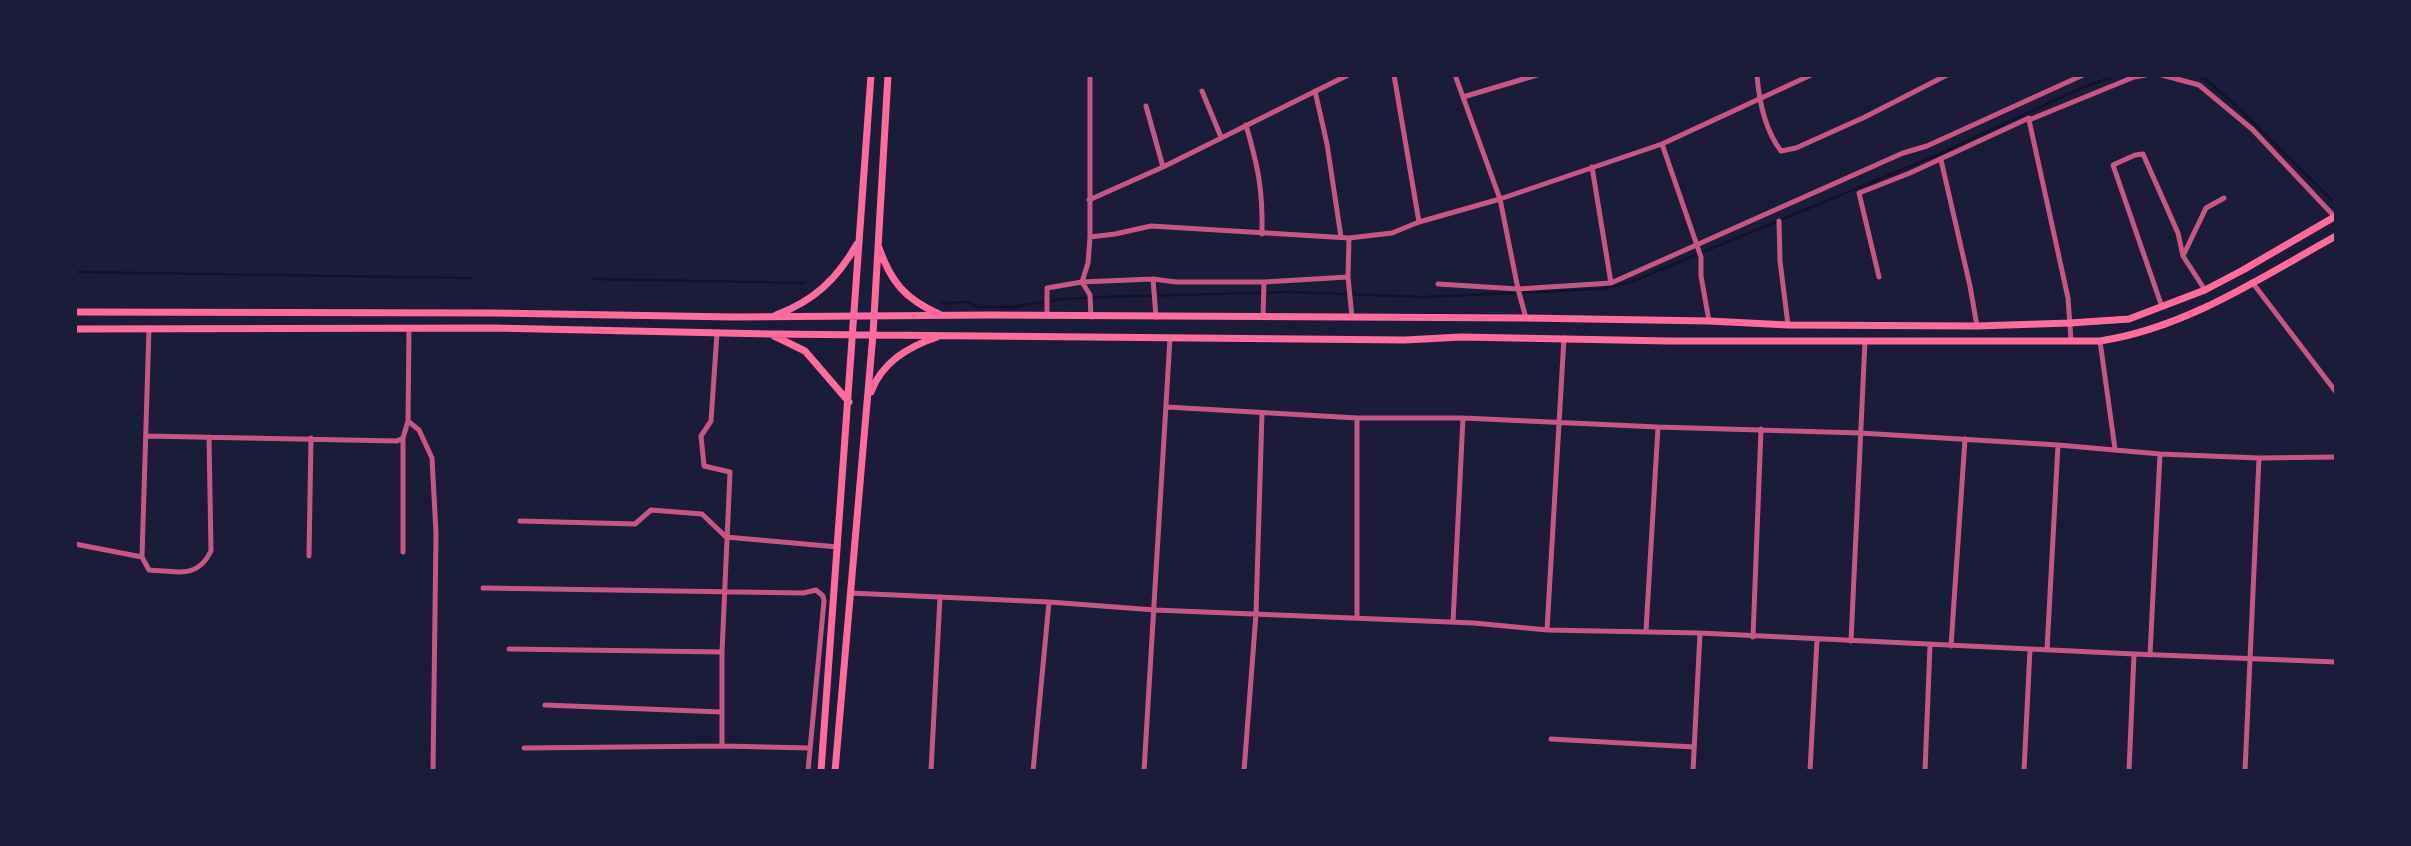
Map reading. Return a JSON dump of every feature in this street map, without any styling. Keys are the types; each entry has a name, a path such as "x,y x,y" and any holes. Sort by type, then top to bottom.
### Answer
{"main road":[{"path":"821,771 871,75"},
{"path":"835,771 873,334 888,75"},
{"path":"75,312 770,317 942,315 1526,318 1788,325 1977,326 2070,323 2129,319 2162,307 2243,270 2335,216"},
{"path":"75,329 494,328 1170,338 2100,341 2130,336 2191,315 2336,236"},
{"path":"770,317 797,307 818,294 845,266 859,240"},
{"path":"877,243 886,269 904,293 922,306 942,315"},
{"path":"237,328 238,312"},
{"path":"288,328 289,313"},
{"path":"770,334 805,351 849,402"},
{"path":"867,402 876,379 894,358 916,344 943,335"}],"street":[{"path":"1082,282 1088,264 1090,237 1090,75"},
{"path":"1089,200 1163,167 1348,75"},
{"path":"1394,75 1419,222"},
{"path":"1455,75 1500,199 1526,318"},
{"path":"1463,97 1537,75"},
{"path":"1757,75 1759,101 1781,151 1796,148 1865,117 1947,75"},
{"path":"1090,237 1151,226 1349,238 1392,233 1662,144 1811,75"},
{"path":"1438,284 1519,292 1611,284 2083,75"},
{"path":"1878,277 1859,193 1941,160 2029,118 2117,83 2147,75"},
{"path":"2162,75 2199,85 2252,129 2335,216"},
{"path":"1315,91 1327,144 1341,237"},
{"path":"1202,92 1221,137"},
{"path":"1146,106 1163,167"},
{"path":"2029,120 2068,298 2071,340"},
{"path":"1246,125 1263,194 1262,234"},
{"path":"1662,144 1701,257 1701,276 1709,321"},
{"path":"2162,307 2113,165 2143,154 2178,233 2183,256 2204,290"},
{"path":"1941,160 1977,326"},
{"path":"1592,167 1611,284"},
{"path":"2183,256 2206,208 2224,198"},
{"path":"1779,221 1780,261 1788,325"},
{"path":"1349,238 1348,277 1352,317"},
{"path":"1047,316 1047,288 1082,282 1153,279 1176,282 1264,282 1348,277"},
{"path":"1153,279 1156,317"},
{"path":"1082,282 1090,295 1091,317"},
{"path":"1264,282 1264,317"},
{"path":"2252,282 2336,392"},
{"path":"149,328 142,557 149,570 192,572 205,562 211,551 209,437"},
{"path":"403,552 403,438 408,421 409,329"},
{"path":"717,333 711,421 701,436 704,466 730,472 722,652 722,746"},
{"path":"1144,771 1170,338"},
{"path":"1547,630 1564,338"},
{"path":"1851,641 1866,341"},
{"path":"2100,341 2115,449"},
{"path":"1167,407 1357,418 1463,418 1860,433 2160,454 2259,458 2336,457"},
{"path":"1244,771 1256,614 1262,413"},
{"path":"1357,418 1357,618"},
{"path":"1453,622 1463,418"},
{"path":"408,421 419,430 432,458 436,533 433,771"},
{"path":"1646,631 1658,427"},
{"path":"1753,637 1761,429"},
{"path":"146,436 397,441 403,438"},
{"path":"309,555 311,438"},
{"path":"1951,646 1965,439"},
{"path":"2047,650 2058,445"},
{"path":"2150,655 2160,454"},
{"path":"2245,771 2259,458"},
{"path":"520,521 635,524 651,510 681,511 702,514 726,537 838,547"},
{"path":"75,544 142,557"},
{"path":"483,588 803,593 816,590 823,596 808,771"},
{"path":"850,593 1049,601 1155,610 1453,622 1547,630 1700,633 2336,662"},
{"path":"931,771 940,597"},
{"path":"1033,771 1049,601"},
{"path":"1693,771 1700,633"},
{"path":"1810,771 1817,640"},
{"path":"1925,771 1930,645"},
{"path":"509,649 722,652"},
{"path":"2024,771 2030,649"},
{"path":"2129,771 2134,654"},
{"path":"545,705 721,712"},
{"path":"1551,739 1694,747"},
{"path":"524,748 810,748"}],"waterway":[{"path":"942,303 967,302 977,307 1012,307 1063,299 1101,297 1292,292 1423,297 1602,289 1634,281 1935,156 2079,89 2117,75"},
{"path":"2193,75 2205,79 2231,101 2332,200"},
{"path":"75,272 470,278"},
{"path":"593,279 804,283"}]}
